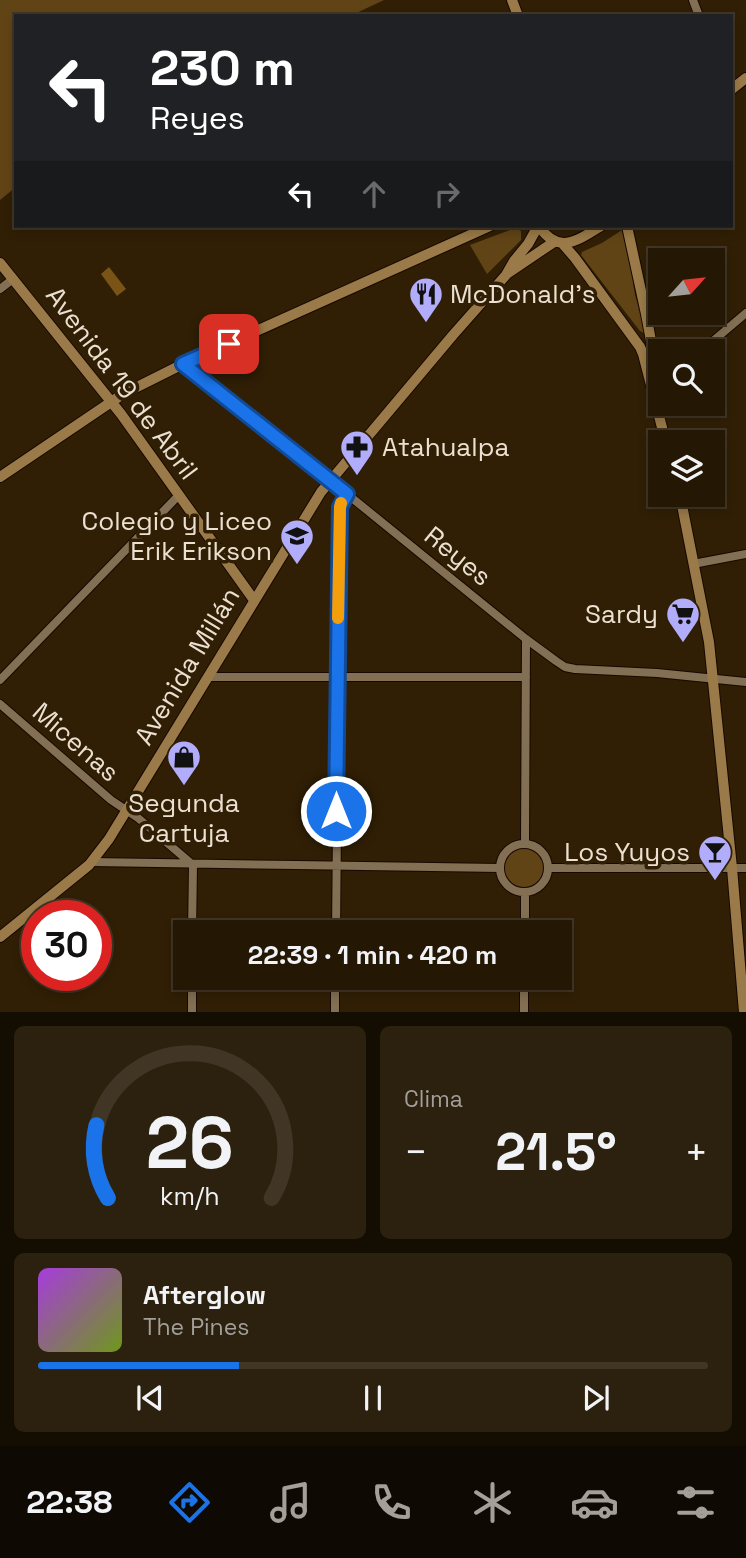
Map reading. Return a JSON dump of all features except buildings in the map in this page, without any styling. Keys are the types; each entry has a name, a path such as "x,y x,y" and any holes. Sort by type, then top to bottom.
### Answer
{"main road":[{"path":"0,477 124,394 183,364 486,228"},
{"name":"Avenida Millán","path":"0,937 92,862 109,839 330,480 506,275 538,228"},
{"path":"540,228 575,258 636,340 643,355 664,430"},
{"name":"Avenida Millán","path":"506,275 558,243 578,239 597,228"},
{"path":"627,228 651,339"},
{"name":"Avenida 19 de Abril","path":"0,263 112,402 254,600"},
{"path":"604,297 621,311 642,335 650,335"},
{"path":"682,507 709,642 744,1012"}],"street":[{"path":"0,289 13,279"},
{"path":"715,339 746,313"},
{"name":"Reyes","path":"183,364 526,639 565,667 746,682"},
{"path":"336,920 340,507 347,494"},
{"path":"0,680 179,495"},
{"path":"693,564 746,554"},
{"path":"525,844 526,639"},
{"path":"208,677 526,677"},
{"name":"Micenas","path":"0,704 111,800 193,864"},
{"path":"525,844 540,850 548,868 541,885 525,892 506,884 500,868 503,856 509,849 525,844"},
{"path":"92,862 500,868"},
{"path":"192,920 193,864"},
{"path":"548,868 746,868"},
{"path":"525,892 525,920"},
{"path":"192,990 192,1012"},
{"path":"335,990 335,1012"},
{"path":"524,990 524,1012"}],"shaded area":[{"path":"0,0 384,0 354,14 14,14 14,189 0,200"},
{"path":"515,228 521,231 521,240 487,274 470,245"},
{"path":"622,230 625,231 635,295 646,331 644,333 581,255"},
{"path":"109,267 126,289 117,296 101,274"},
{"path":"524,847 538,853 544,867 538,881 524,887 510,881 504,867 510,853"}],"slow traffic":[{"path":"338,618 341,503"}],"place":[{"name":"McDonald's","path":"426,324"},
{"name":"Atahualpa","path":"357,477"},
{"name":"Colegio y Liceo Erik Erikson","path":"297,566"},
{"name":"Sardy","path":"683,644"},
{"name":"Segunda Cartuja","path":"184,787"},
{"name":"Los Yuyos","path":"715,882"}],"route":[{"path":"229,344 183,364 347,494 340,507 336,811"}]}
